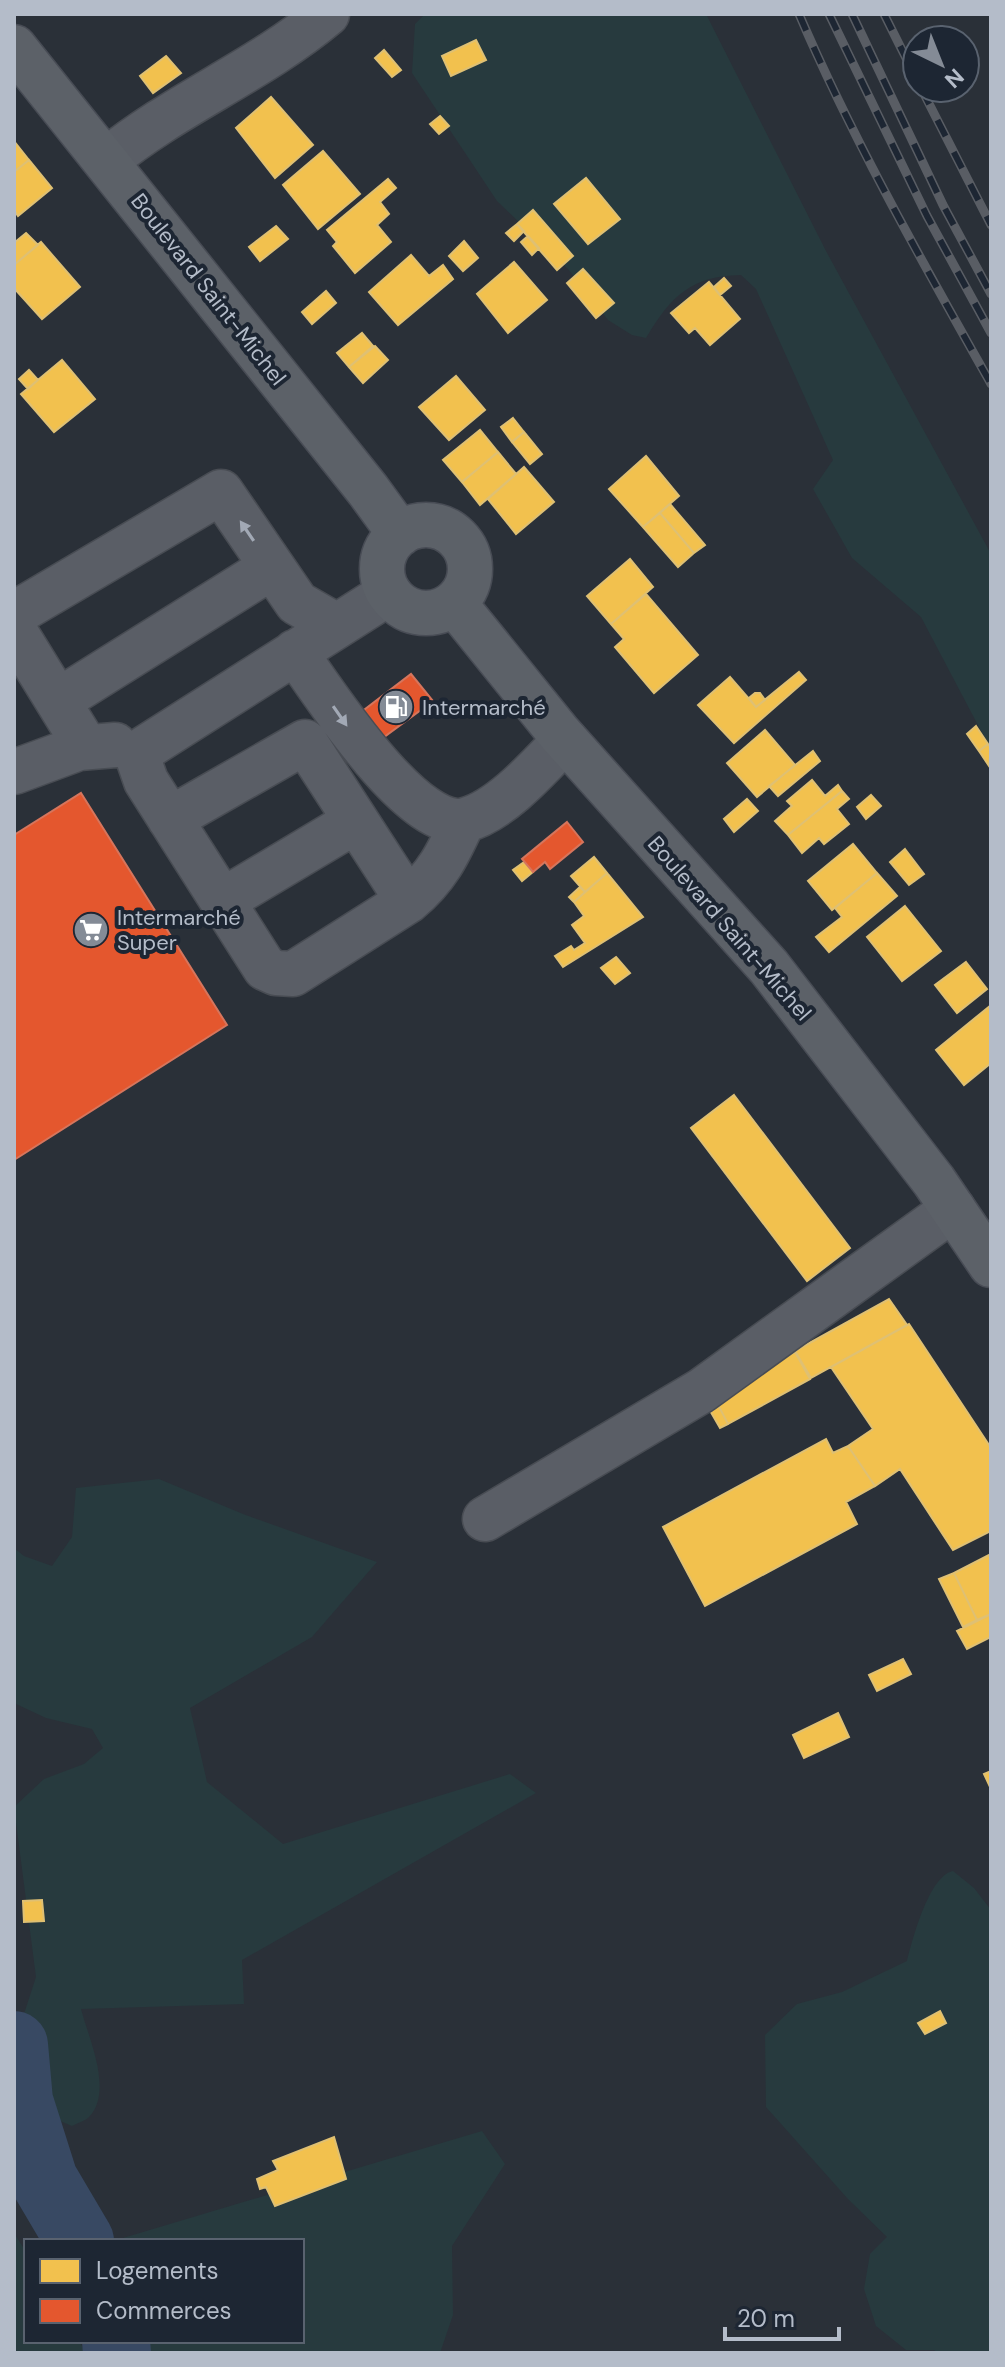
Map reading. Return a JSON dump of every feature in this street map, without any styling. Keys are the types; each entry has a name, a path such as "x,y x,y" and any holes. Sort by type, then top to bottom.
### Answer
{"main road":[{"name":"Boulevard Saint-Michel","path":"14,47 107,160 400,534"},
{"path":"426,525 440,527 462,543 468,555 469,582 454,603 445,609 425,613 411,611 398,604 389,593 382,574 383,562 386,551 400,534 426,525"},
{"name":"Boulevard Saint-Michel","path":"454,603 565,740 769,967 953,1209 991,1265"}],"lane":[{"path":"107,160 140,133 257,64 327,14"},
{"path":"14,614 221,492 297,603 337,626"},
{"path":"58,701 272,567"},
{"path":"138,758 145,748 389,593"},
{"path":"295,652 360,747 414,799 444,819 463,821 493,808 565,740"},
{"path":"20,654 58,701 86,747"},
{"path":"170,819 305,742 408,901"},
{"path":"14,772 86,747 116,745 138,758 146,781 265,968 276,973 293,974 408,901 443,865 463,821"},
{"path":"222,901 356,821"},
{"path":"485,1519 701,1391 953,1209"}],"green space":[{"path":"425,14 706,14 826,251 991,554 991,750 921,617 852,558 813,489 833,460 756,289 741,275 696,284 674,300 646,338 632,335 608,320 568,269 497,201 412,73 415,24"},
{"path":"159,1479 243,1514 377,1562 312,1637 190,1708 207,1782 283,1844 510,1774 536,1793 242,1960 244,2004 81,2009 97,2064 99,2093 89,2117 72,2126 53,2118 28,2098 23,2017 36,1977 14,1807 44,1779 84,1764 103,1748 92,1729 46,1718 14,1703 14,1548 24,1556 52,1566 72,1537 76,1488"},
{"path":"953,1871 974,1888 991,1910 991,2353 906,2350 876,2326 864,2289 870,2254 887,2237 848,2199 766,2107 765,2035 797,2004 842,1992 907,1961 929,1896 944,1875"},
{"path":"482,2131 505,2164 452,2246 453,2315 440,2353 131,2353 129,2343 304,2343 304,2239 123,2238"},
{"path":"14,2233 24,2249 24,2343 80,2343 86,2353 14,2353"}],"building: Logements":[{"path":"476,40 486,60 451,76 442,56"},
{"path":"384,50 401,70 392,77 375,58"},
{"path":"166,56 181,73 153,93 140,76"},
{"path":"271,97 313,145 275,178 236,128"},
{"path":"440,116 449,126 439,134 430,124"},
{"path":"14,141 29,160 14,172"},
{"path":"323,151 360,194 318,229 283,185"},
{"path":"29,160 52,188 18,216 14,210 14,172"},
{"path":"586,178 620,219 588,244 554,204"},
{"path":"388,179 396,188 380,202 389,214 377,225 391,242 355,273 333,246 337,242 327,230"},
{"path":"533,210 573,256 557,270 517,224"},
{"path":"517,224 524,231 514,241 506,233"},
{"path":"276,226 288,239 260,261 249,247"},
{"path":"26,233 38,245 14,265 14,243"},
{"path":"528,236 539,248 532,255 521,242"},
{"path":"464,241 478,258 463,271 449,256"},
{"path":"41,242 80,287 42,319 14,288 14,265"},
{"path":"411,255 429,276 443,265 453,279 398,325 369,292"},
{"path":"514,262 547,300 508,333 477,294"},
{"path":"583,269 614,303 596,318 567,283"},
{"path":"724,278 731,286 720,295 714,287"},
{"path":"709,282 740,319 710,345 695,328 689,333 671,313"},
{"path":"326,291 336,303 312,324 302,312"},
{"path":"362,333 373,346 349,367 337,353"},
{"path":"375,346 388,360 363,383 349,367"},
{"path":"62,360 95,399 54,432 21,394"},
{"path":"29,370 38,380 28,389 19,379"},
{"path":"456,376 485,410 449,440 419,407"},
{"path":"513,418 524,432 512,442 501,427"},
{"path":"480,430 498,452 462,482 443,460"},
{"path":"524,432 542,454 530,464 512,442"},
{"path":"498,452 516,474 480,505 462,482"},
{"path":"646,456 679,496 643,527 609,489"},
{"path":"524,467 554,502 516,534 488,499"},
{"path":"670,504 705,545 694,553 660,513"},
{"path":"660,513 694,553 678,567 643,527"},
{"path":"630,559 653,587 611,624 587,596"},
{"path":"646,594 698,655 654,693 615,647 624,639 611,624"},
{"path":"799,672 806,680 734,743 698,705 730,677 756,707"},
{"path":"760,693 765,700 756,707 749,698"},
{"path":"976,726 988,744 979,751 967,734"},
{"path":"765,730 795,765 757,797 727,763"},
{"path":"988,744 991,748 989,766 979,751"},
{"path":"813,751 820,761 778,796 769,786"},
{"path":"812,780 825,796 838,785 842,791 788,835 775,821 792,806 787,801"},
{"path":"842,791 849,799 837,809 849,824 824,844 819,838 802,853 788,835"},
{"path":"871,795 881,806 866,819 857,807"},
{"path":"747,799 758,811 734,832 724,819"},
{"path":"853,844 877,873 832,910 808,881"},
{"path":"905,849 924,874 909,885 890,862"},
{"path":"594,857 607,873 585,892 571,876"},
{"path":"524,862 533,872 522,881 513,870"},
{"path":"607,873 643,917 563,967 555,956 571,946 574,950 585,943 572,925 584,916 574,902"},
{"path":"877,873 897,896 829,952 816,937 842,917 835,908"},
{"path":"580,887 585,892 574,902 569,897"},
{"path":"905,906 941,951 902,981 867,937"},
{"path":"616,957 630,973 615,984 601,968"},
{"path":"966,962 987,989 957,1013 935,985"},
{"path":"991,1005 991,1063 964,1085 936,1050"},
{"path":"734,1095 850,1248 807,1281 691,1128"},
{"path":"889,1299 907,1325 811,1378 795,1351"},
{"path":"909,1324 991,1448 991,1531 953,1550 900,1469 875,1486 848,1446 873,1429 831,1367"},
{"path":"795,1352 810,1379 728,1424 714,1397"},
{"path":"714,1397 728,1424 720,1428 705,1402"},
{"path":"826,1439 833,1453 848,1446 875,1486 846,1502 857,1524 705,1606 663,1527"},
{"path":"991,1554 991,1614 977,1620 954,1573"},
{"path":"954,1573 977,1620 963,1627 939,1579"},
{"path":"991,1614 991,1637 967,1649 957,1631"},
{"path":"903,1659 911,1674 877,1691 869,1675"},
{"path":"838,1713 849,1737 804,1758 793,1735"},
{"path":"991,1771 991,1789 984,1774"},
{"path":"42,1900 44,1921 24,1922 23,1901"},
{"path":"940,2011 946,2023 925,2034 918,2023"},
{"path":"334,2137 346,2179 275,2206 266,2187 260,2189 257,2179 278,2170 273,2161"}],"building: Commerces":[{"name":"Intermarché","path":"411,674 433,701 380,740 360,713"},
{"name":"Intermarché Super","path":"81,793 227,1025 14,1160 14,835"},
{"path":"567,822 583,842 550,869 545,862 533,872 522,859"}],"waterway":[{"path":"14,2045 19,2101 44,2180 79,2239"},
{"path":"116,2343 117,2353"}],"railway":[{"path":"799,14 866,155 991,384"},
{"path":"829,14 927,216 991,333"},
{"path":"852,14 943,205 991,294"},
{"path":"884,14 901,48"},
{"path":"929,104 991,225"}],"place":[{"name":"Intermarché","path":"396,707"},
{"name":"Intermarché Super","path":"91,930"}]}
